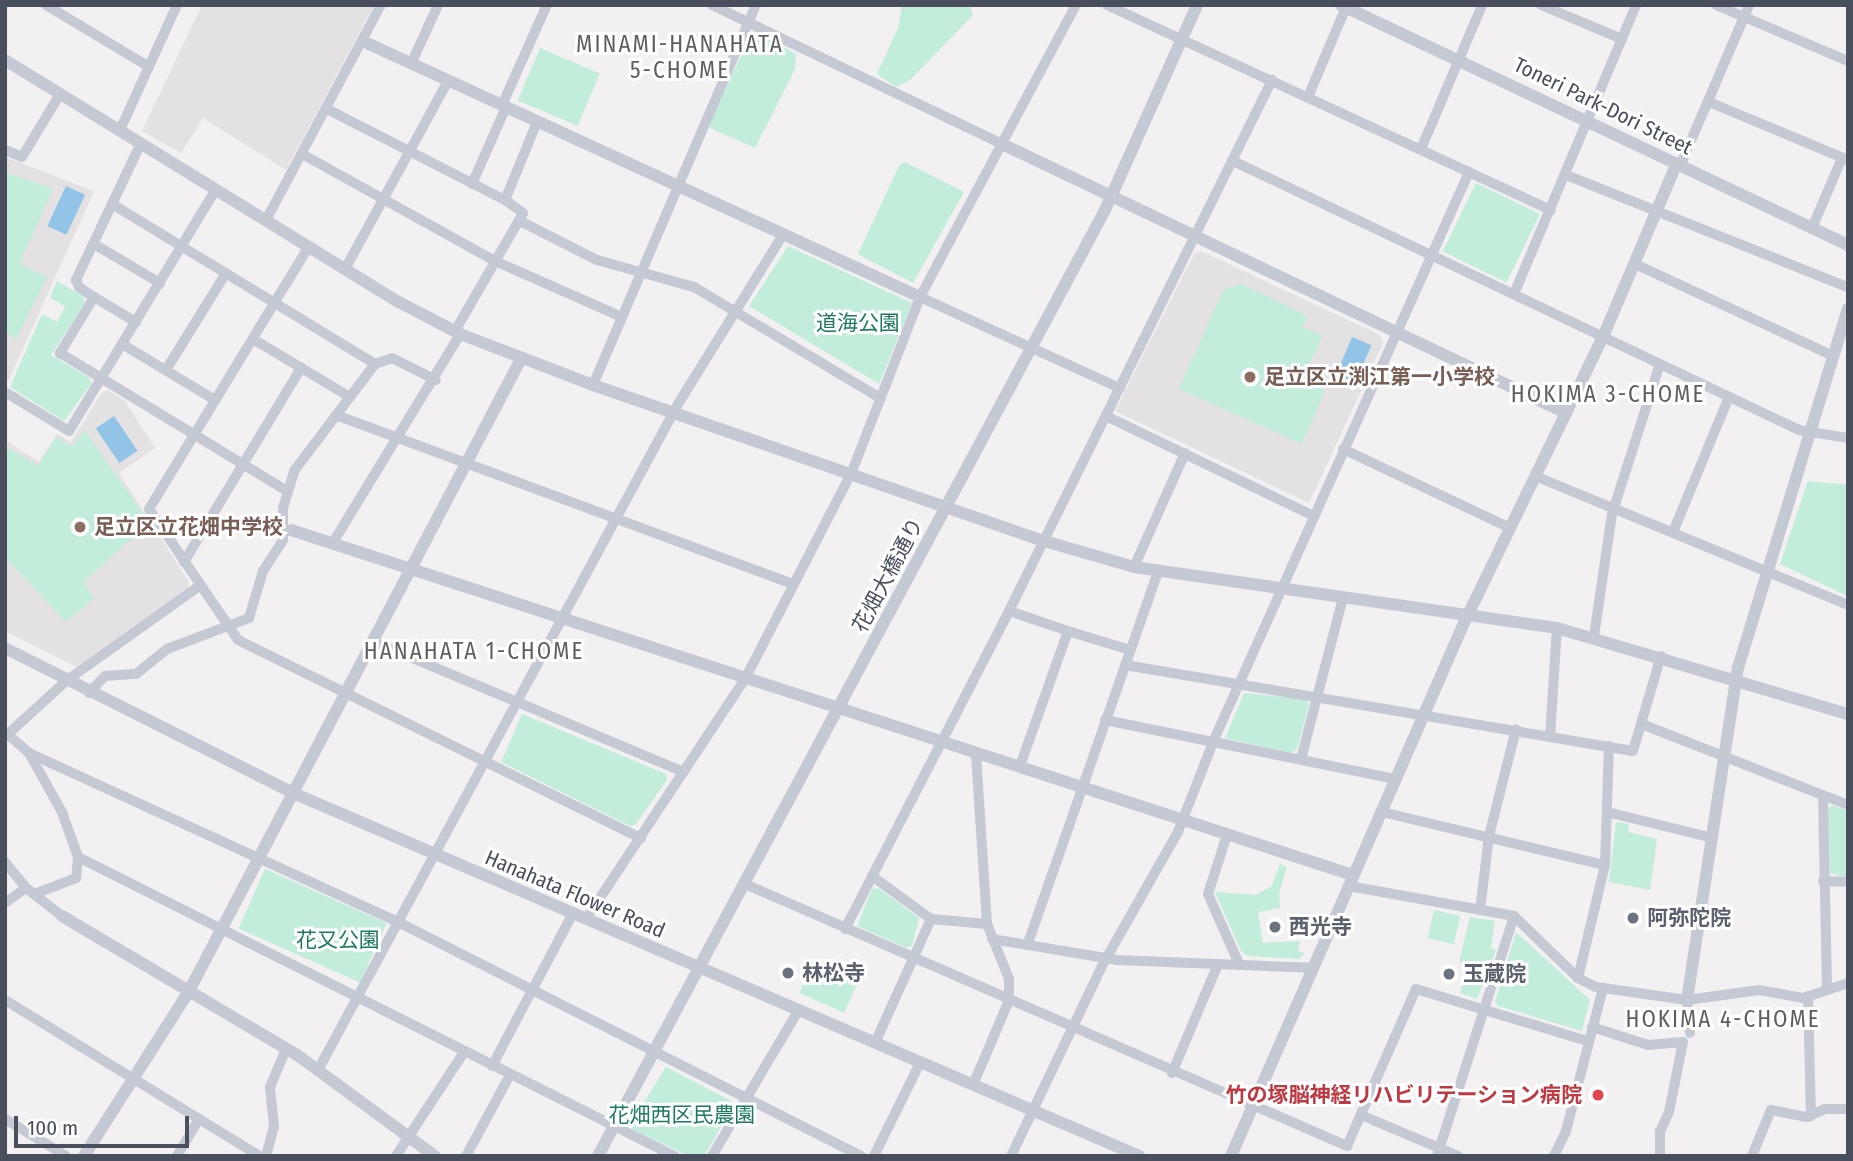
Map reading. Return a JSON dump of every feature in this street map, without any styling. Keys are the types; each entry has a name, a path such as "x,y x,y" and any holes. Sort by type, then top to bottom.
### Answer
{"street":[{"path":"47,5 149,67"},
{"path":"120,130 177,5"},
{"path":"266,220 366,43 381,5"},
{"path":"411,64 438,5"},
{"path":"472,184 547,5"},
{"path":"712,5 1566,414"},
{"path":"593,385 676,185 756,5"},
{"path":"586,919 746,677 851,474 920,297 1076,5"},
{"path":"1107,5 1551,210"},
{"name":"花畑大橋通り","path":"598,1156 1032,349 1111,197 1197,5"},
{"path":"1421,149 1482,5"},
{"path":"1541,5 1622,39"},
{"path":"1514,295 1636,5"},
{"path":"1716,5 1848,61"},
{"path":"1231,1156 1468,614 1603,337 1656,210 1709,102 1749,5"},
{"path":"1308,97 1343,6"},
{"name":"Toneri Park-Dori Street","path":"1343,6 1459,58 1848,245"},
{"path":"366,43 1119,388"},
{"path":"5,60 345,269 458,333 593,385 1044,541 1134,567 1557,628 1594,636 1848,714"},
{"path":"845,929 1009,611 1272,80"},
{"path":"345,269 448,81"},
{"path":"5,150 22,157 60,94"},
{"path":"1709,102 1845,159 1812,228"},
{"path":"327,109 521,208 520,220 495,261 436,380 332,544"},
{"path":"505,200 537,122"},
{"path":"136,322 76,283 141,143"},
{"path":"302,154 495,261 622,317"},
{"path":"1233,161 1810,434 1848,438"},
{"path":"1011,1156 1031,1110 1107,959 1181,820 1395,332 1469,172"},
{"path":"1566,175 1848,287"},
{"path":"6,394 69,431 216,190"},
{"path":"112,204 375,364"},
{"path":"520,220 597,260 639,274 694,287 880,398"},
{"path":"318,1070 675,412 784,233"},
{"path":"94,244 160,283"},
{"path":"309,246 149,509 238,640 641,838"},
{"path":"1634,264 1833,356"},
{"path":"166,370 226,273"},
{"path":"94,297 60,353 287,491"},
{"path":"1690,1033 1687,1000 1738,679 1767,572 1848,308"},
{"path":"253,339 350,397"},
{"path":"122,344 215,400"},
{"path":"89,693 105,676 136,674 167,649 228,629 249,618 263,571 287,529 287,491 307,449 375,364 392,358 436,380"},
{"path":"84,1156 189,991 521,359"},
{"path":"1594,636 1615,509 1660,364"},
{"path":"184,562 301,368"},
{"path":"1673,533 1729,397"},
{"path":"336,415 793,584"},
{"path":"1107,416 1314,516"},
{"path":"1343,449 1510,528"},
{"path":"1134,567 1185,453"},
{"path":"1535,476 1848,605"},
{"path":"287,529 1020,766 1227,835 1351,881 1514,916 1578,978 1603,988 1687,1000 1759,990 1808,996 1848,983"},
{"path":"1028,943 1158,572"},
{"path":"199,586 66,681 7,733 29,753 400,923 745,1101 861,1156"},
{"path":"1300,760 1343,598"},
{"path":"1009,611 1130,650"},
{"path":"1550,736 1557,628"},
{"path":"1020,766 1068,631"},
{"path":"372,641 518,705 684,772"},
{"name":"Hanahata Flower Road","path":"5,648 89,693 293,793 1139,1156"},
{"path":"1125,665 1425,713 1633,751 1644,725 1661,656"},
{"path":"1105,720 1396,779"},
{"path":"1644,725 1848,805"},
{"path":"1480,909 1489,836 1516,729"},
{"path":"1578,978 1605,865 1609,747"},
{"path":"973,1085 1009,1000 1009,979 987,924 976,752"},
{"path":"5,903 30,891 76,877 78,857 62,812 29,753"},
{"path":"1822,796 1827,990"},
{"path":"1381,812 1605,865"},
{"path":"1607,812 1713,838"},
{"path":"1227,835 1208,894 1239,964"},
{"path":"78,857 674,1156"},
{"path":"5,862 30,891 62,916 286,1049 435,1156"},
{"path":"872,876 931,919 987,924"},
{"path":"1824,881 1848,881"},
{"path":"745,884 1172,1073 1347,1146 1416,989 1587,1041"},
{"path":"492,1066 573,913"},
{"path":"1439,1152 1514,916"},
{"path":"876,1043 931,919"},
{"path":"992,939 1028,943 1107,959 1313,968"},
{"path":"1172,1073 1218,964"},
{"path":"1553,1156 1566,1131 1587,1041 1603,988"},
{"path":"1808,996 1811,1116"},
{"path":"7,1005 134,1078 260,1156"},
{"path":"712,1156 798,1011"},
{"path":"1592,1027 1647,1045 1683,1042 1660,1131 1660,1156"},
{"path":"266,1156 274,1126 270,1087 286,1049"},
{"path":"396,1156 464,1052"},
{"path":"874,1156 920,1063"},
{"path":"466,1156 510,1075"},
{"path":"1752,1156 1771,1110 1811,1116 1825,1109 1848,1108"},
{"path":"1361,1115 1439,1152 1458,1156"},
{"path":"5,1119 65,1156"},
{"path":"177,1156 199,1119"}],"shaded area":[{"path":"202,5 374,5 286,170 203,118 181,153 142,131"},
{"path":"5,157 94,191 6,386 5,385"},
{"name":"足立区立渕江第一小学校","path":"1201,251 1380,335 1383,343 1309,503 1115,411 1194,254"},
{"name":"足立区立花畑中学校","path":"108,390 125,401 155,448 119,473 189,582 188,588 77,667 5,631 5,448 8,442 39,462 57,434 71,442 102,392"}],"green space":[{"path":"902,5 969,5 973,15 910,80 896,87 877,74 898,28"},
{"path":"753,31 796,54 795,69 755,148 710,128 709,123"},
{"path":"540,48 600,73 578,126 518,100"},
{"path":"905,162 964,192 913,283 858,254 899,166"},
{"path":"5,172 53,189 19,264 47,277 16,339 5,331"},
{"path":"1476,183 1540,214 1506,282 1443,251"},
{"name":"道海公園","path":"788,246 912,303 879,384 749,306"},
{"path":"57,281 83,296 85,302 51,355 90,378 91,384 64,421 10,387 42,314 57,322 65,306 50,298"},
{"path":"1242,284 1307,316 1303,327 1323,336 1306,371 1325,391 1302,444 1179,389 1223,290"},
{"path":"84,430 149,522 83,583 94,598 66,622 5,557 5,454 8,448 38,466 56,437 73,447"},
{"path":"1808,481 1848,485 1848,596 1780,564"},
{"path":"1244,693 1306,699 1309,705 1297,749 1291,753 1225,738"},
{"path":"522,714 666,774 667,780 635,825 630,826 501,762"},
{"path":"1832,805 1848,811 1848,878 1830,873 1828,810"},
{"path":"1616,822 1629,824 1628,832 1657,839 1650,890 1609,882"},
{"path":"1280,864 1287,867 1279,893 1280,908 1258,912 1263,943 1300,941 1298,951 1305,953 1299,959 1248,956 1241,951 1215,892 1256,895 1272,886"},
{"name":"花又公園","path":"265,869 387,923 360,982 239,928"},
{"path":"878,888 919,918 912,946 907,948 857,926 872,889"},
{"path":"1434,910 1460,916 1454,944 1427,938"},
{"path":"1470,917 1495,921 1491,948 1496,950 1477,999 1460,993 1468,964 1459,962"},
{"path":"1516,932 1590,1000 1582,1031 1498,1006 1495,1002"},
{"path":"814,960 859,980 844,1013 799,993"},
{"name":"花畑西区民農園","path":"666,1067 731,1101 733,1106 704,1156 688,1156 632,1129 631,1123"}],"water":[{"path":"66,186 85,195 66,235 47,226"},
{"path":"1352,337 1371,345 1355,384 1336,376"},
{"path":"114,416 137,451 119,463 96,428"}],"place":[{"name":"足立区立渕江第一小学校","path":"1250,377"},
{"name":"足立区立花畑中学校","path":"80,527"},
{"name":"阿弥陀院","path":"1633,918"},
{"name":"西光寺","path":"1275,927"},
{"name":"林松寺","path":"788,973"},
{"name":"玉蔵院","path":"1449,974"},
{"name":"竹の塚脳神経リハビリテーション病院","path":"1598,1095"}],"district":[{"name":"MINAMI-HANAHATA 5-CHOME","path":"680,57"},
{"name":"HOKIMA 3-CHOME","path":"1608,394"},
{"name":"HANAHATA 1-CHOME","path":"474,651"},
{"name":"HOKIMA 4-CHOME","path":"1723,1019"}]}
